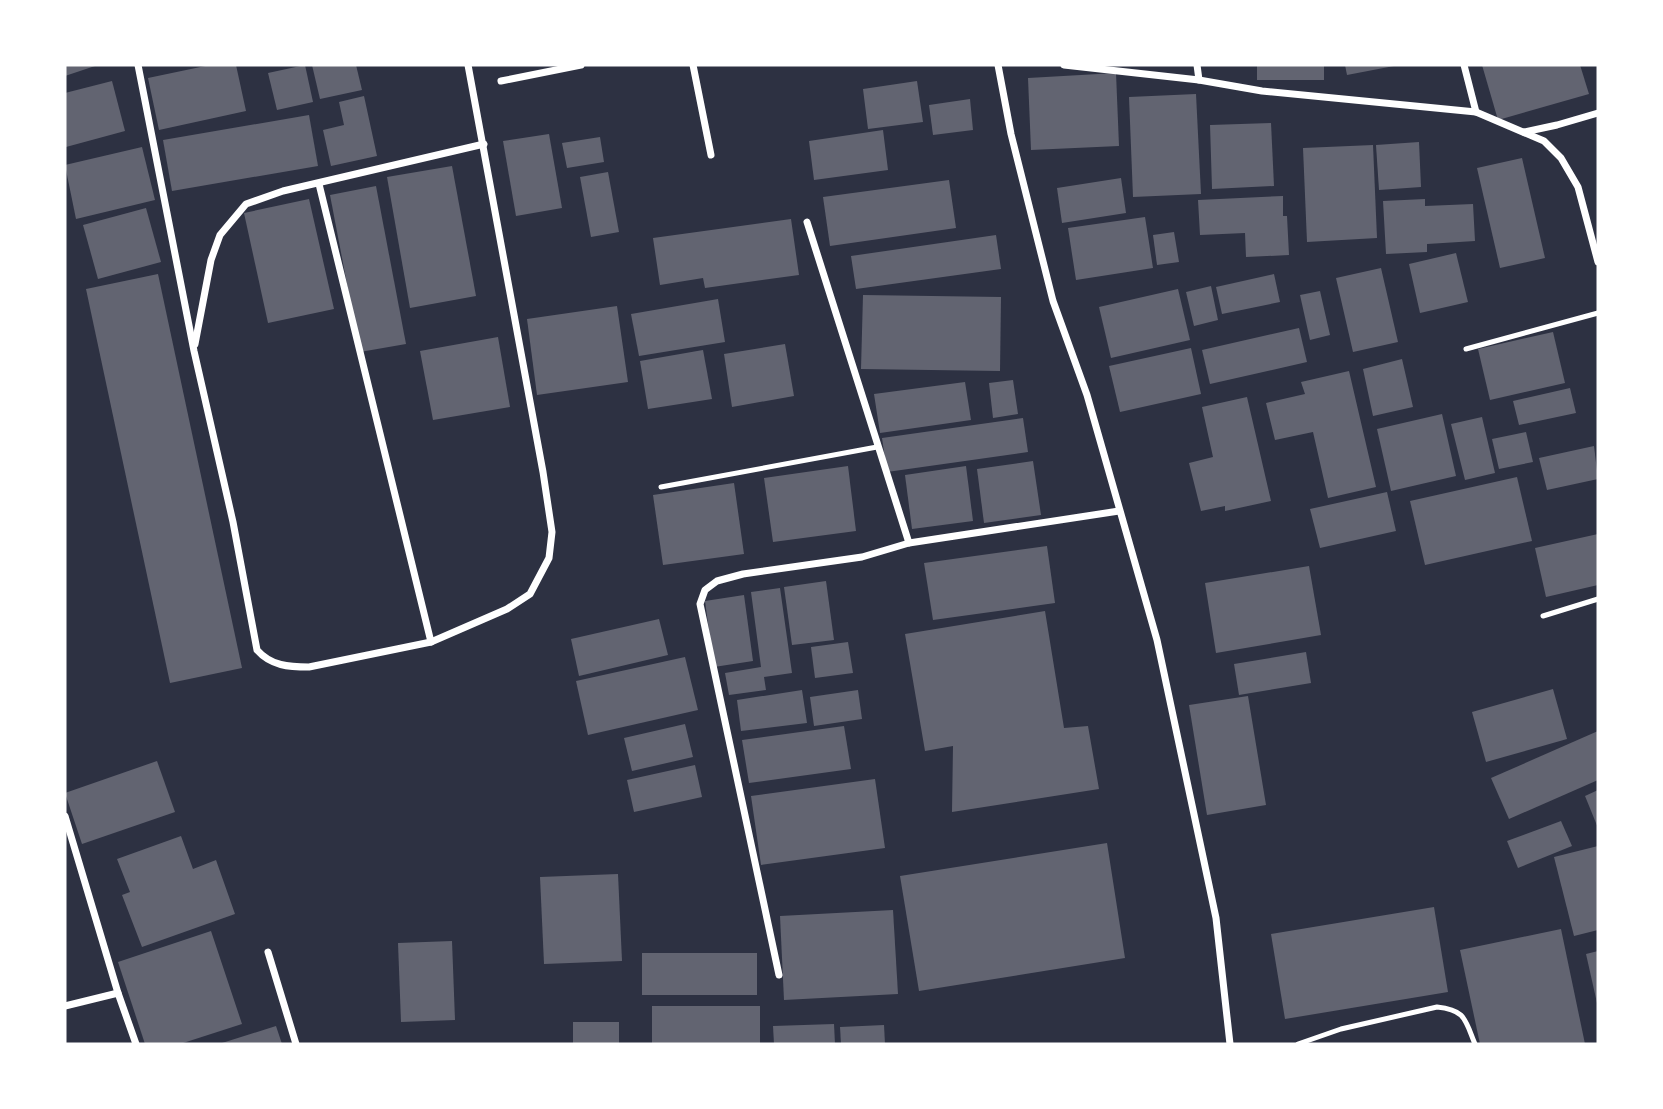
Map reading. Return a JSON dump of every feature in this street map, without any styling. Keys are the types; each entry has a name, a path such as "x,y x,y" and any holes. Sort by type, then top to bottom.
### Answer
{"street":[{"path":"138,65 194,351 233,522 257,650 267,660 291,667 309,667 431,642 507,609 530,594 549,558 552,532 549,508 468,65"},
{"path":"501,81 581,65"},
{"path":"693,65 711,155"},
{"path":"998,65 1032,221 1054,300 1087,396 1157,640 1216,918 1230,1044"},
{"path":"1064,65 1199,80 1262,91 1476,112 1544,141 1561,158 1578,187 1598,262"},
{"path":"1197,65 1199,80"},
{"path":"1464,65 1476,112"},
{"path":"1523,132 1598,113"},
{"path":"194,351 211,260 220,235 246,204 283,191 484,144"},
{"path":"319,184 431,642"},
{"path":"807,222 909,544"},
{"path":"779,975 700,604 705,590 717,581 743,575 862,557 909,544 1119,511"},
{"path":"65,816 136,1044"},
{"path":"268,951 296,1044"},
{"path":"65,1006 118,993"}],"lane":[{"path":"1466,349 1598,313"},
{"path":"661,487 877,447"},
{"path":"1543,616 1598,599"},
{"path":"1298,1044 1340,1029 1437,1007 1452,1009 1463,1015 1475,1044"}],"building":[{"path":"65,65 98,65 65,76"},
{"path":"210,65 236,65 246,111 159,130 148,78"},
{"path":"305,65 313,102 277,110 268,73"},
{"path":"312,65 356,65 362,90 320,99"},
{"path":"1257,65 1324,65 1324,80 1257,80"},
{"path":"1345,65 1394,65 1394,66 1347,75"},
{"path":"1482,65 1580,65 1589,94 1498,120"},
{"path":"1116,73 1119,146 1031,150 1028,78"},
{"path":"112,81 125,131 66,147 65,93"},
{"path":"917,81 923,122 868,129 863,89"},
{"path":"1196,94 1201,194 1133,197 1129,97"},
{"path":"364,96 377,156 331,166 323,130 344,125 339,102"},
{"path":"970,99 973,130 933,135 929,105"},
{"path":"309,115 318,166 172,191 163,140"},
{"path":"1271,123 1274,186 1212,189 1210,125"},
{"path":"883,130 888,170 814,180 809,141"},
{"path":"549,134 562,208 516,216 503,141"},
{"path":"600,137 604,162 567,168 562,143"},
{"path":"1419,142 1421,187 1379,190 1376,145"},
{"path":"1373,145 1377,238 1307,242 1303,148"},
{"path":"142,147 155,200 76,219 65,165"},
{"path":"1522,158 1545,258 1500,268 1477,168"},
{"path":"452,166 476,296 410,308 387,177"},
{"path":"608,172 619,232 591,237 580,177"},
{"path":"1121,178 1126,213 1062,223 1057,188"},
{"path":"949,180 956,228 830,246 823,197"},
{"path":"376,186 406,344 360,352 330,195"},
{"path":"1283,196 1289,255 1246,257 1245,233 1200,235 1198,200"},
{"path":"309,199 334,309 268,323 244,213"},
{"path":"1425,199 1425,206 1473,204 1475,241 1427,244 1427,252 1386,254 1383,201"},
{"path":"146,208 161,262 98,279 83,225"},
{"path":"1145,217 1153,268 1076,280 1068,228"},
{"path":"791,219 799,275 705,288 703,278 660,285 653,238"},
{"path":"1174,232 1179,262 1157,265 1153,235"},
{"path":"996,235 1001,269 856,289 851,256"},
{"path":"1456,253 1468,302 1420,313 1409,264"},
{"path":"1381,268 1398,342 1353,352 1336,278"},
{"path":"158,274 242,668 170,683 86,289"},
{"path":"1274,274 1280,302 1222,314 1216,287"},
{"path":"1211,286 1218,320 1194,326 1186,292"},
{"path":"1178,289 1190,340 1111,358 1099,307"},
{"path":"1320,291 1330,335 1310,340 1300,295"},
{"path":"863,295 1001,297 1000,371 861,369"},
{"path":"718,299 725,342 639,356 631,314"},
{"path":"617,306 628,382 537,395 527,319"},
{"path":"1299,328 1307,362 1210,384 1202,350"},
{"path":"1553,332 1565,383 1490,400 1478,349"},
{"path":"498,337 510,407 433,420 420,351"},
{"path":"785,344 794,396 732,407 724,354"},
{"path":"1191,348 1201,394 1120,412 1109,366"},
{"path":"703,350 712,399 648,409 640,361"},
{"path":"1402,359 1413,407 1373,416 1363,369"},
{"path":"1349,371 1376,487 1328,498 1313,432 1275,440 1266,403 1305,394 1301,382"},
{"path":"1013,380 1018,414 993,418 989,383"},
{"path":"965,382 971,420 880,433 874,394"},
{"path":"1570,388 1576,413 1519,425 1513,401"},
{"path":"1247,397 1271,501 1225,511 1225,506 1201,511 1189,463 1213,457 1202,407"},
{"path":"1442,414 1456,476 1391,491 1377,429"},
{"path":"1482,417 1495,473 1465,480 1451,424"},
{"path":"1023,418 1028,452 887,472 882,438"},
{"path":"1526,432 1533,462 1499,469 1492,439"},
{"path":"1594,446 1598,479 1547,490 1539,458"},
{"path":"1033,461 1041,515 984,523 977,469"},
{"path":"848,466 856,531 773,542 764,478"},
{"path":"966,466 973,521 912,529 905,475"},
{"path":"1517,477 1532,541 1425,565 1410,501"},
{"path":"734,483 744,554 663,565 653,495"},
{"path":"1387,492 1396,531 1320,548 1310,509"},
{"path":"1598,534 1598,585 1546,597 1535,548"},
{"path":"1047,546 1055,603 933,620 924,563"},
{"path":"1309,566 1321,635 1216,653 1205,583"},
{"path":"826,581 834,640 792,645 784,587"},
{"path":"780,588 792,673 764,677 766,690 729,695 725,673 761,667 751,592"},
{"path":"744,595 753,661 714,667 705,601"},
{"path":"1045,611 1064,728 1088,726 1099,789 952,812 953,746 925,751 905,634"},
{"path":"659,619 668,655 579,676 571,639"},
{"path":"848,642 853,673 815,678 811,647"},
{"path":"1306,652 1311,683 1239,695 1234,664"},
{"path":"685,657 698,710 588,735 576,681"},
{"path":"1553,689 1567,739 1486,762 1472,712"},
{"path":"802,690 807,723 741,731 737,700"},
{"path":"858,690 862,719 814,726 810,697"},
{"path":"1248,696 1266,805 1207,815 1189,705"},
{"path":"685,724 693,757 632,771 624,738"},
{"path":"844,726 851,769 749,783 742,740"},
{"path":"1598,731 1598,780 1509,819 1491,778"},
{"path":"157,761 175,812 82,844 65,793"},
{"path":"695,765 702,797 634,812 627,780"},
{"path":"875,779 885,848 761,865 751,796"},
{"path":"1598,790 1598,828 1585,796"},
{"path":"1561,821 1572,846 1518,868 1507,841"},
{"path":"181,836 193,869 216,860 235,914 142,947 122,895 130,892 117,859"},
{"path":"1107,843 1125,958 919,991 900,876"},
{"path":"1598,846 1598,930 1574,936 1554,857"},
{"path":"618,874 622,961 544,964 540,877"},
{"path":"1434,907 1448,992 1285,1019 1271,934"},
{"path":"893,910 898,994 784,1000 780,916"},
{"path":"1561,929 1585,1044 1480,1044 1460,950"},
{"path":"211,931 242,1024 180,1044 145,1044 118,962"},
{"path":"452,941 455,1020 401,1022 398,943"},
{"path":"1598,951 1598,1003 1597,1003 1586,954"},
{"path":"642,953 757,953 757,995 642,995"},
{"path":"652,1006 760,1006 760,1044 652,1044"},
{"path":"573,1022 619,1022 619,1044 573,1044"},
{"path":"834,1024 835,1044 774,1044 773,1026"},
{"path":"884,1025 885,1044 841,1044 840,1027"},
{"path":"276,1026 282,1044 222,1044 222,1043"}]}
